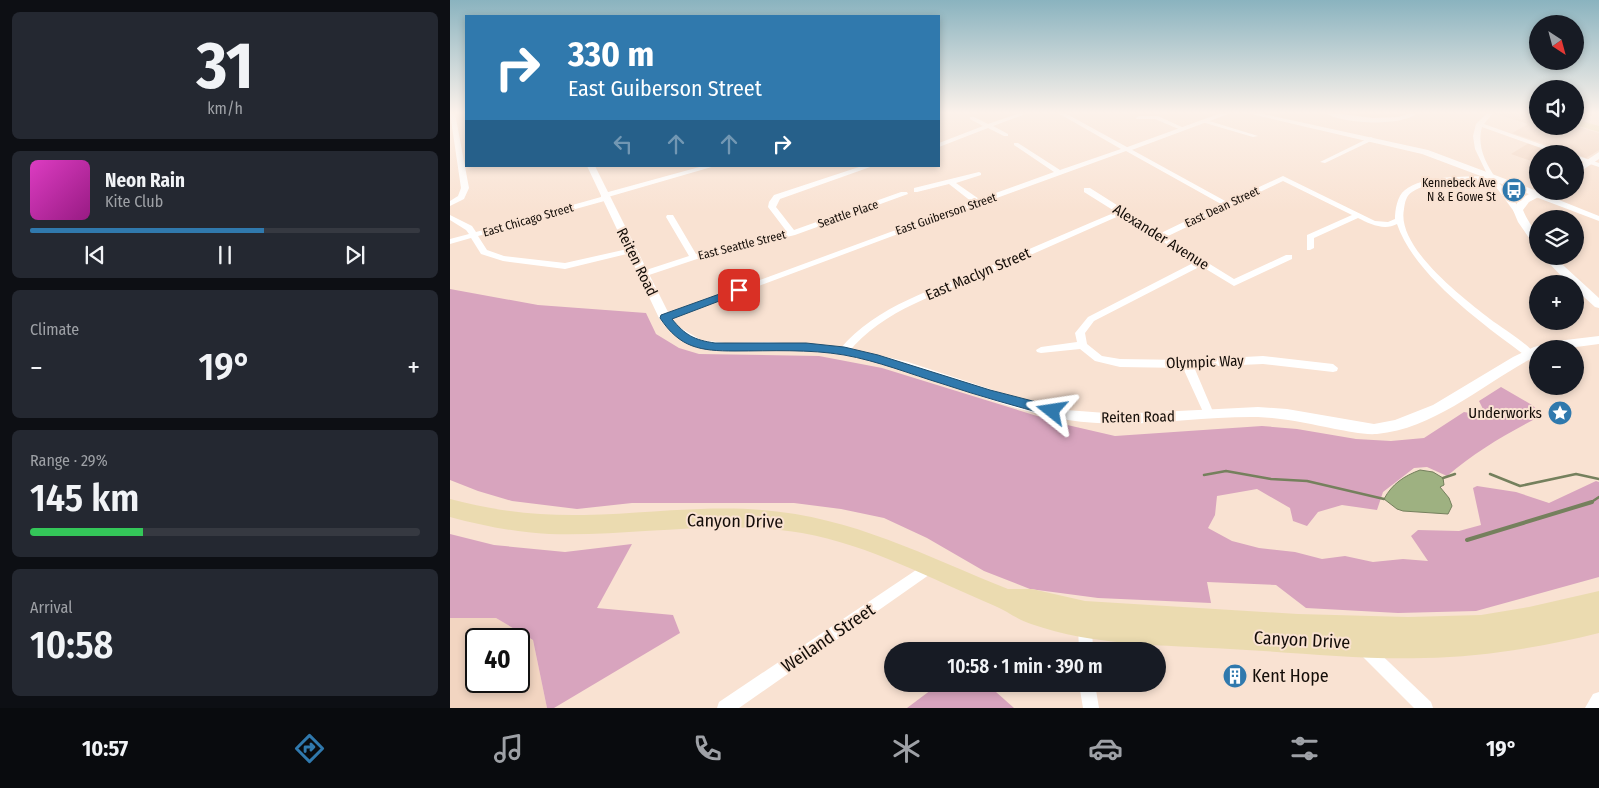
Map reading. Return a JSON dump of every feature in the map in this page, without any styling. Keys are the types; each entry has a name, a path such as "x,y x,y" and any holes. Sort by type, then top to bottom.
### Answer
{"main road":[{"name":"Canyon Drive","path":"450,508 499,520 546,525 628,523 723,517 800,524 851,534 899,552 965,583 1008,600 1027,612 1085,626 1359,644 1424,646 1506,640 1599,621"},
{"name":"Canyon Drive","path":"1008,600 1032,600 1086,612 1112,614 1298,626 1408,629 1481,627 1529,619 1599,602"}],"street":[{"path":"450,204 461,197 465,188 458,146"},
{"path":"1019,146 1060,173"},
{"path":"1119,146 1226,204"},
{"name":"East Guiberson Street","path":"665,318 905,227 1137,146"},
{"path":"1323,162 1358,146"},
{"path":"1397,146 1431,154 1529,191"},
{"path":"1478,146 1483,163 1492,178 1518,211 1529,229"},
{"path":"1584,166 1599,155"},
{"path":"1584,160 1599,165"},
{"name":"Reiten Road","path":"591,167 665,318 680,336 699,344 715,347 806,347 844,351 904,366 990,395 1052,411 1098,419 1150,419 1259,412 1361,428 1389,428 1415,420 1529,355"},
{"name":"East Chicago Street","path":"450,242 709,167"},
{"name":"East Seattle Street","path":"643,274 694,257 792,233 772,207 777,197 867,167"},
{"path":"916,190 936,184 952,183 979,174"},
{"name":"East Dean Street","path":"1161,236 1283,178 1357,216"},
{"path":"1492,178 1442,181 1409,190 1404,195 1398,220 1408,244 1424,264 1471,309 1529,346"},
{"path":"952,183 978,203"},
{"name":"Alexander Avenue","path":"1087,190 1234,283 1289,257"},
{"name":"Seattle Place","path":"792,233 904,194"},
{"path":"1518,211 1520,204 1529,197"},
{"path":"1552,200 1599,218"},
{"name":"East Maclyn Street","path":"844,351 850,340 860,332 901,308 1122,212"},
{"path":"1310,248 1310,237 1357,216 1381,225 1389,225 1398,220"},
{"path":"450,217 466,225 474,235 481,250 493,256 566,266 632,250"},
{"path":"670,217 694,257"},
{"path":"1041,350 1082,345 1080,333 1091,319 1201,262"},
{"path":"1555,265 1599,304"},
{"name":"Reiten Road","path":"1584,342 1599,340"},
{"name":"Olympic Way","path":"1082,345 1096,357 1114,363 1187,364 1263,360 1333,368"},
{"path":"1187,364 1209,414"},
{"name":"Weiland Street","path":"724,708 931,566"},
{"path":"1085,626 1086,642"},
{"path":"1359,644 1425,708"},
{"path":"1088,692 1091,708"},
{"path":"1593,708 1599,700"}],"shaded area":[{"path":"1524,146 1529,146 1529,160 1511,154"},
{"path":"1584,146 1599,146 1599,150 1584,157"},
{"path":"450,289 538,305 646,313 656,334 679,348 699,354 819,356 882,368 1063,424 1115,436 1262,426 1297,429 1356,439 1391,441 1424,438 1464,412 1475,414 1483,409 1479,401 1501,387 1532,405 1543,415 1469,458 1447,476 1427,467 1414,468 1383,492 1377,510 1342,505 1318,512 1307,526 1293,521 1290,508 1257,489 1217,496 1215,515 1208,528 1232,541 1259,548 1295,552 1322,559 1345,556 1373,562 1403,559 1428,561 1411,536 1418,530 1459,531 1481,525 1473,488 1477,486 1516,492 1549,503 1596,481 1599,482 1599,577 1476,611 1398,613 1306,608 1276,585 1207,582 1211,603 1098,598 1030,589 984,571 927,538 884,518 841,509 794,503 632,503 577,509 512,501 450,480"},
{"path":"1420,470 1433,472 1443,478 1444,485 1440,487 1449,498 1452,506 1448,514 1403,511 1397,509 1384,499 1399,481"},
{"path":"450,534 494,545 565,552 632,544 597,608 673,615 680,633 554,708 547,708 533,640 530,638 530,628 513,628 496,618 450,618"},
{"path":"450,618 496,618 513,628 465,628 465,693 530,693 530,638 533,640 547,708 450,708"},
{"path":"928,692 996,692 1014,708 907,708"}],"waterway":[{"path":"1204,475 1226,471 1271,479 1307,481 1384,499"},
{"path":"1443,478 1455,474"},
{"path":"1490,474 1520,486 1576,474 1599,479"},
{"path":"1591,502 1599,497"},
{"path":"1467,540 1591,502"}],"place":[{"name":"Kennebeck Ave N & E Gowe St","path":"1514,190"},
{"name":"Underworks","path":"1560,413"},
{"name":"Kent Hope","path":"1235,676"}],"route":[{"path":"739,290 665,318 680,336 699,344 715,347 806,347 844,351 904,366 990,395 1052,411"}]}
